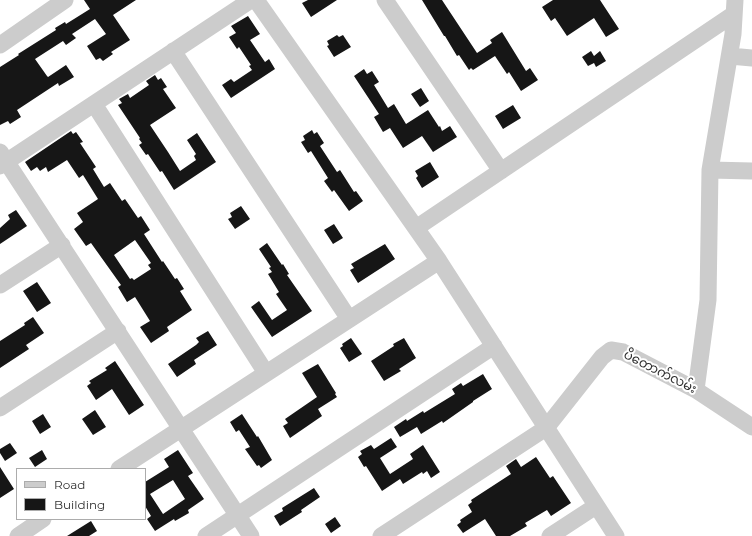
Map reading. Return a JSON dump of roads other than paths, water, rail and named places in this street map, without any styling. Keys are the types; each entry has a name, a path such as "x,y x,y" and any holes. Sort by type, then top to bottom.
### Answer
{"street":[{"path":"0,45 65,0"},
{"path":"251,0 94,104 2,160 62,246 251,536"},
{"path":"256,0 439,261 616,536"},
{"path":"385,0 501,171"},
{"path":"416,228 501,171 734,7"},
{"path":"696,390 708,300 710,170 730,56 733,34 734,7"},
{"path":"173,51 349,319"},
{"path":"730,56 752,58"},
{"path":"94,104 266,373"},
{"path":"710,170 752,171"},
{"path":"0,285 62,246"},
{"path":"121,468 439,261"},
{"path":"0,408 118,331"},
{"path":"206,536 494,346"},
{"name":"ပိတောက်လမ်း","path":"546,428 602,357 611,350 623,352 696,390 752,427"},
{"path":"381,536 546,428"},
{"path":"550,536 596,506"},
{"path":"18,536 42,520"}]}
